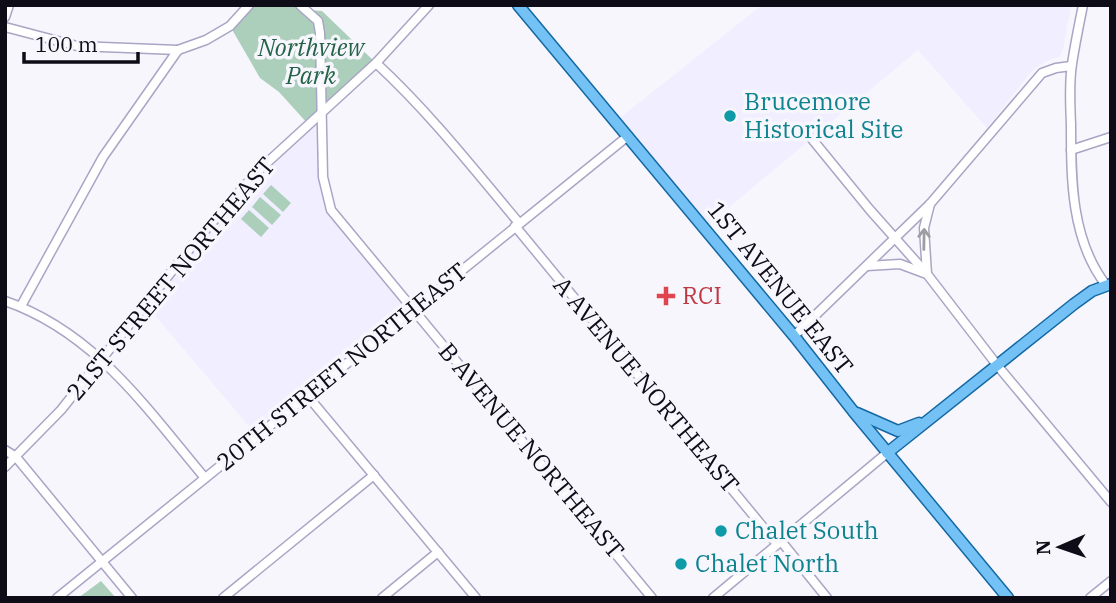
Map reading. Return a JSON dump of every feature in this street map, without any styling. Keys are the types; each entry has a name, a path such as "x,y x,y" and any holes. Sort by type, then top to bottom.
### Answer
{"main road":[{"name":"1ST AVENUE EAST","path":"518,5 794,335 887,453 1008,598"},
{"path":"887,453 1083,297 1109,287"},
{"path":"853,411 898,432 939,413"}],"street":[{"path":"5,17 9,5"},
{"path":"5,27 76,46 124,50 178,50 206,40 230,26 250,5"},
{"name":"B AVENUE NORTHEAST","path":"300,5 318,21 323,177 331,210 652,598"},
{"name":"21ST STREET NORTHEAST","path":"5,467 61,410 216,218 259,170 376,62 429,5"},
{"path":"1083,5 1071,66 1073,195 1077,223 1095,270 1109,287"},
{"path":"20,306 103,156 178,50"},
{"name":"A AVENUE NORTHEAST","path":"376,62 441,128 517,225 827,598"},
{"path":"794,335 930,204 1042,73 1071,66"},
{"name":"20TH STREET NORTHEAST","path":"57,598 628,136"},
{"path":"1071,150 1111,137"},
{"path":"813,139 927,274 1111,502"},
{"path":"927,274 924,228 930,204"},
{"path":"867,266 900,264 927,274"},
{"path":"5,301 20,306 64,330 103,360 125,382 205,478"},
{"path":"306,394 476,598"},
{"path":"5,450 16,457 132,598"},
{"path":"713,598 887,453"},
{"path":"223,598 374,475"},
{"path":"382,598 438,552"},
{"path":"1090,598 1111,581"}],"shaded area":[{"name":"Brucemore Historical Site","path":"762,5 1071,5 1063,50 1059,57 1044,62 1031,72 987,128 918,50 704,228 616,121"},
{"path":"322,112 323,177 331,210 414,309 257,436 148,307 184,256 259,170"}],"green space":[{"name":"Northview Park","path":"249,5 300,5 307,10 322,11 376,63 308,124 279,92 260,78 230,26"},
{"path":"271,185 291,203 283,212 263,194"},
{"path":"260,197 281,215 272,225 252,207"},
{"path":"249,210 269,228 261,237 241,219"},
{"path":"101,581 116,598 78,598"}],"place":[{"name":"Brucemore Historical Site","path":"730,116"},
{"name":"RCI","path":"666,296"},
{"name":"Chalet South","path":"721,531"},
{"name":"Chalet North","path":"681,564"}]}
